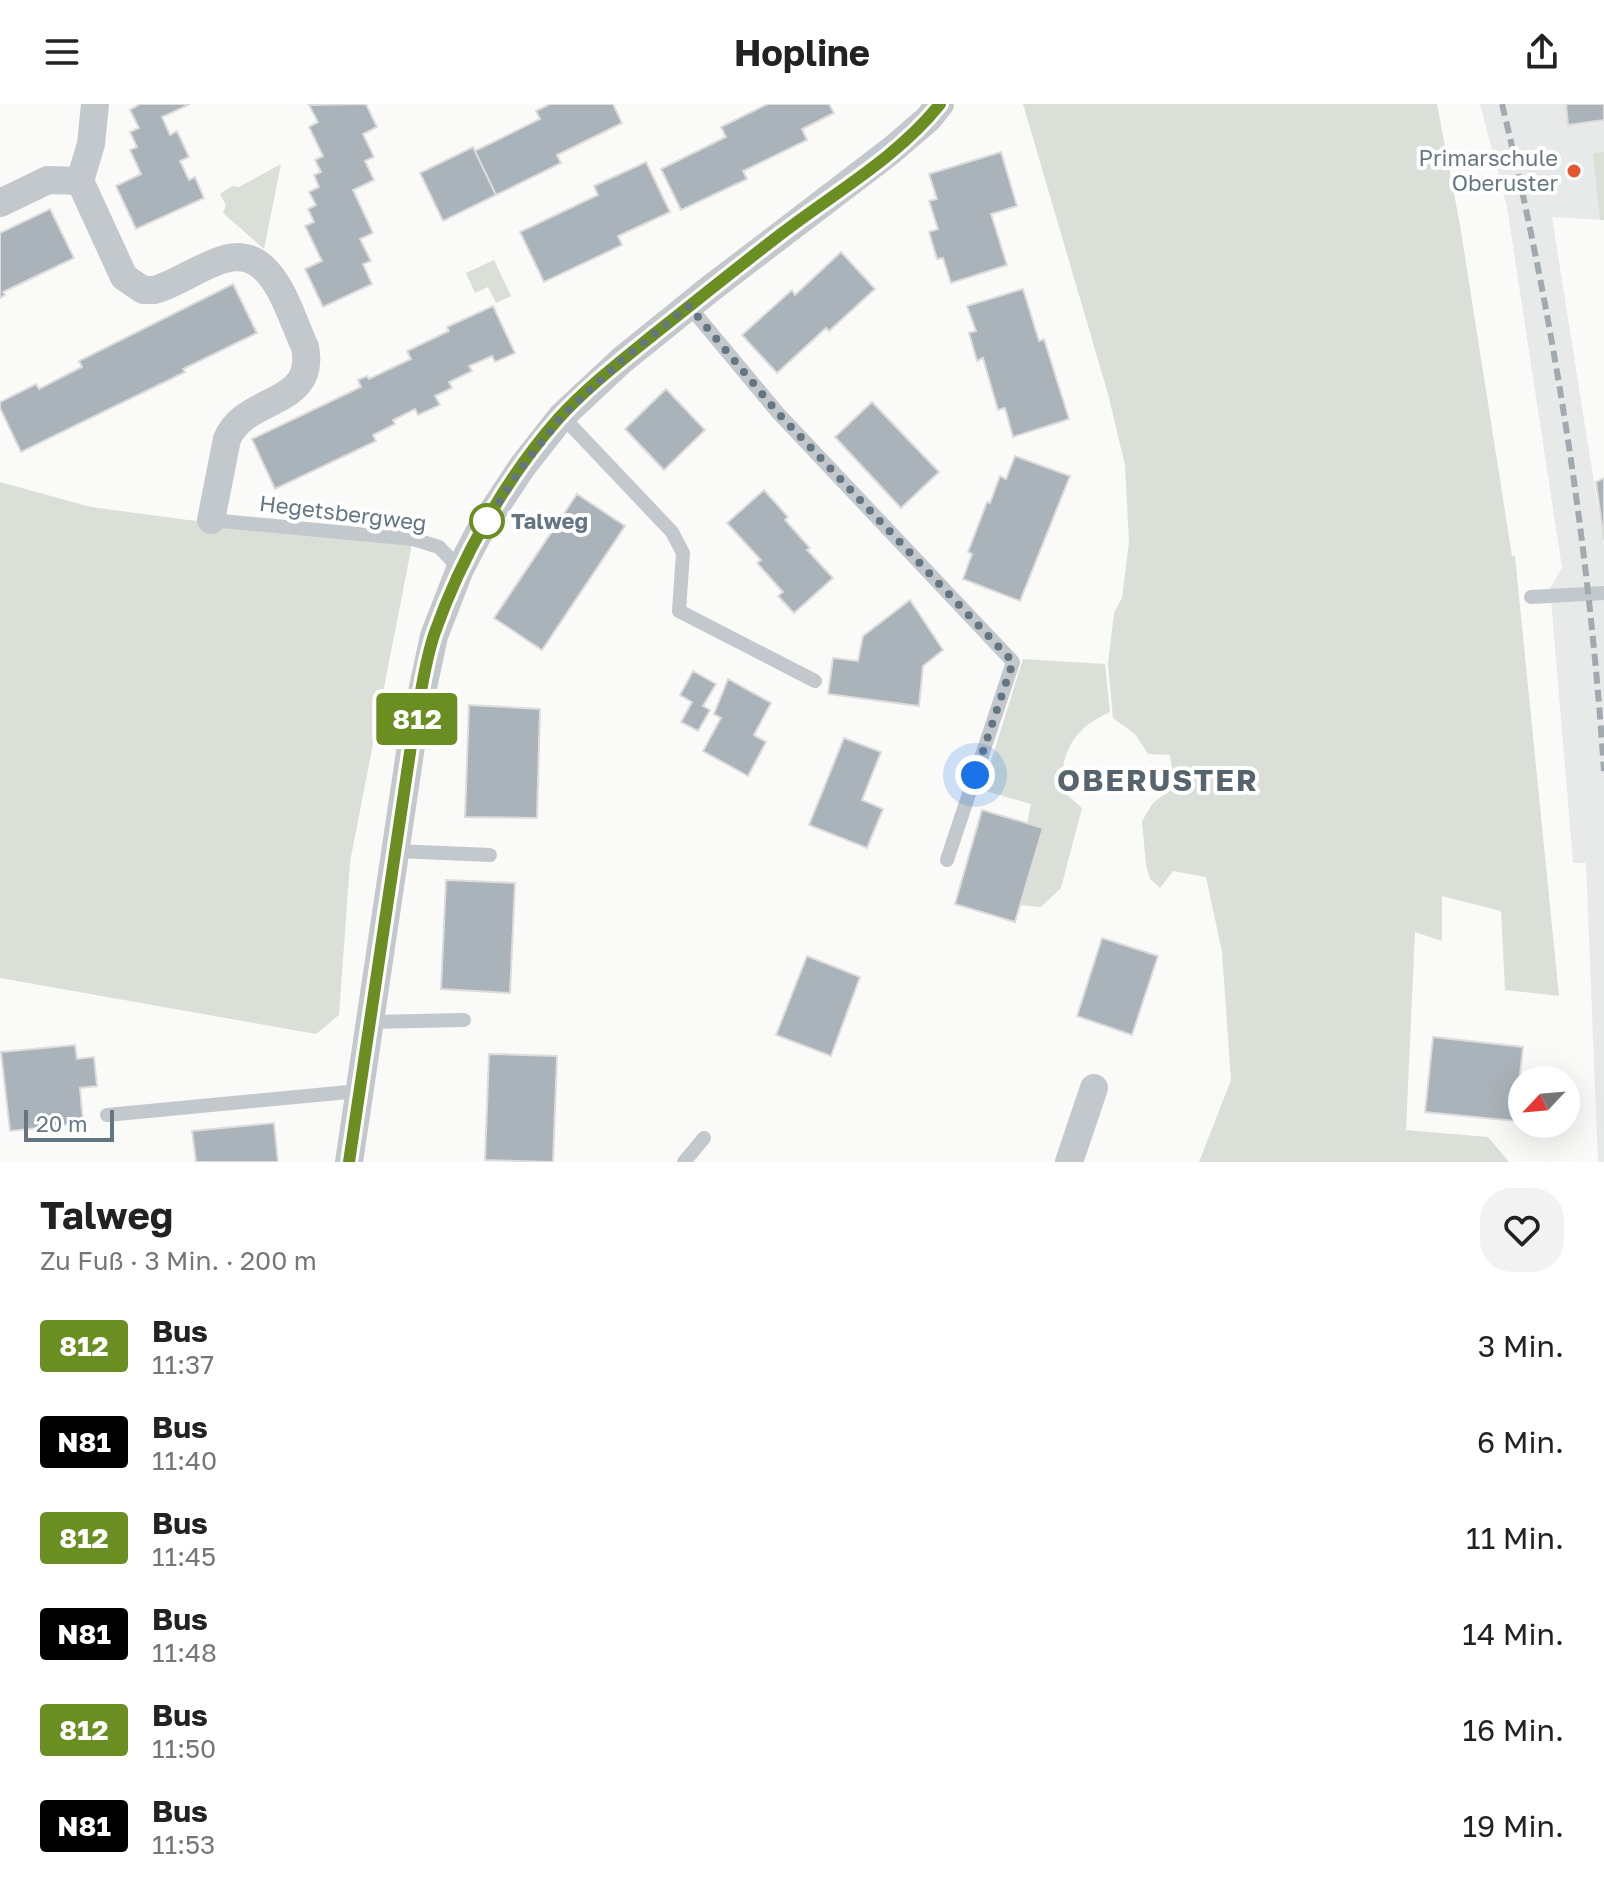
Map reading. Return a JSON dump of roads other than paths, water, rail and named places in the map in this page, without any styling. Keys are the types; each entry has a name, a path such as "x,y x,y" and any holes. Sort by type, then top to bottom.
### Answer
{"street":[{"path":"95,104 91,144 80,181 119,270 134,285 143,290 155,290 230,257 253,259 269,270 305,347 308,361 298,385 287,395 239,419 232,427 211,520"},
{"path":"349,1162 412,739 434,636 460,569 481,529 522,467 562,416 622,360 854,181 928,119 940,104"},
{"path":"0,203 48,180 80,181"},
{"path":"1069,1162 1094,1088"}],"lane":[{"path":"689,306 778,413 1013,662 947,860"},
{"path":"562,416 672,532 683,553 679,611 815,681"},
{"name":"Hegetsbergweg","path":"211,520 413,539 439,547 460,569"},
{"path":"1531,597 1604,593"},
{"path":"396,851 490,855"},
{"path":"370,1022 464,1020"},
{"path":"107,1115 359,1091"},
{"path":"684,1162 704,1138"}],"railway":[{"path":"1502,104 1538,269 1567,435 1589,603 1604,771"}],"place":[{"name":"Primarschule Oberuster","path":"1574,171"},
{"name":"Talweg","path":"487,521"}],"district":[{"name":"OBERUSTER","path":"1158,781"}]}
